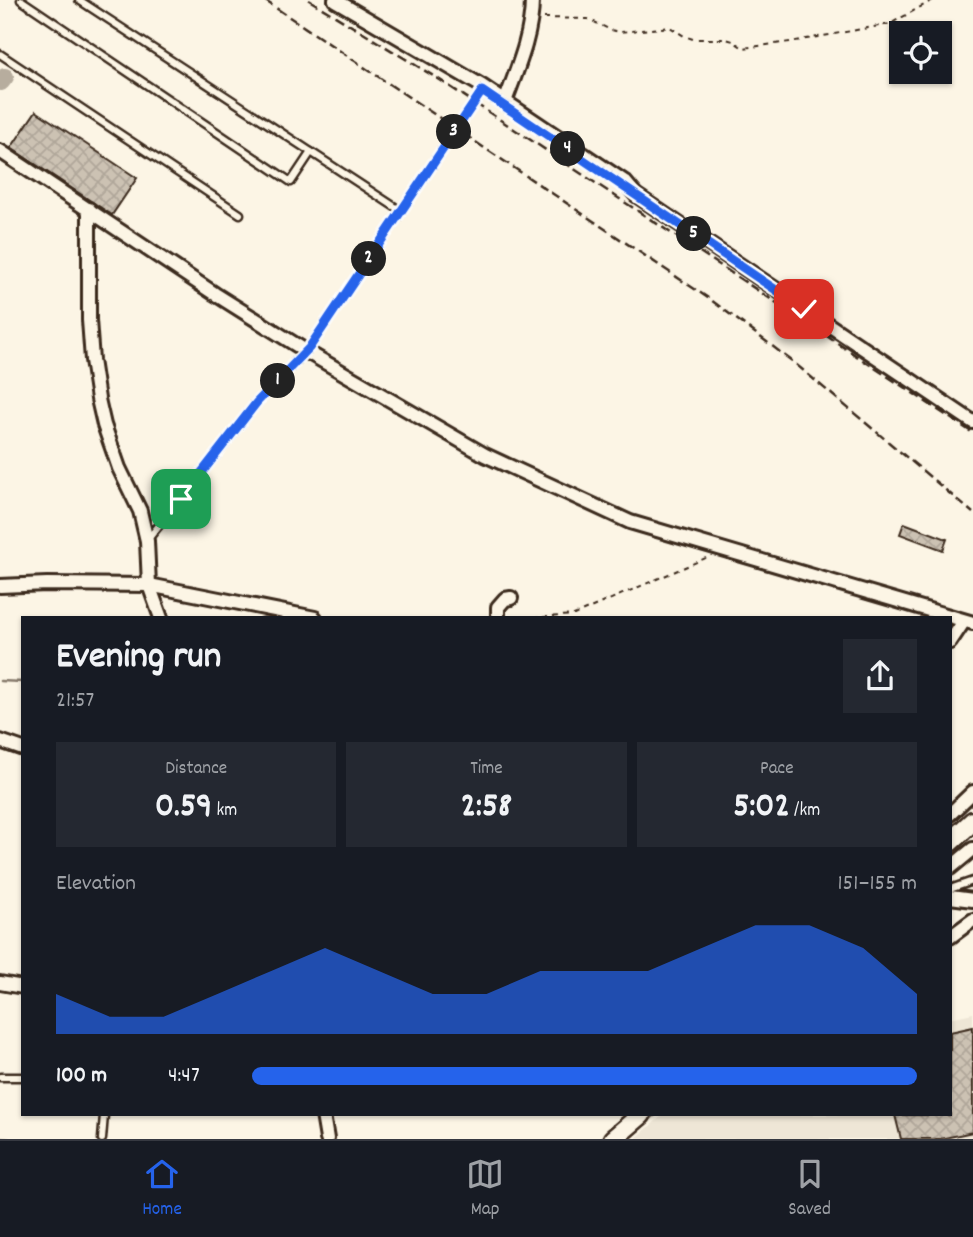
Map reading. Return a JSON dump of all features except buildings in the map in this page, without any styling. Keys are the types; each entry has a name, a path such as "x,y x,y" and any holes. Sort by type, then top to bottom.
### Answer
{"street":[{"path":"335,0 451,67 505,102 625,182 636,195 973,422"},
{"path":"505,102 526,40 532,17 532,0"},
{"path":"0,151 309,354 485,455 630,522 949,616"},
{"path":"89,209 89,320 98,399 119,468 140,511 147,541 149,585 160,616"},
{"path":"0,586 149,585 304,616"},
{"path":"498,616 498,607 505,599 512,598"},
{"path":"952,617 969,622 952,640"},
{"path":"0,741 21,748"},
{"path":"952,812 973,792"},
{"path":"952,840 973,821"},
{"path":"952,866 973,849"},
{"path":"952,897 973,900"},
{"path":"952,936 973,920"},
{"path":"0,984 21,987"},
{"path":"323,1116 327,1139"},
{"path":"613,1139 640,1116"}],"lane":[{"path":"21,0 291,182 311,152"},
{"path":"79,0 395,207"},
{"path":"0,54 240,214"},
{"path":"147,541 257,402 309,348 482,91 636,195"},
{"path":"952,888 973,881"},
{"path":"0,1077 21,1077"},
{"path":"102,1139 104,1116"}],"path":[{"path":"532,17 588,19 620,32 670,27 694,39 726,39 743,48 890,24 933,0"},
{"path":"560,616 574,615 725,549"}],"shaded area":[{"path":"973,1013 973,1139 635,1139 662,1116 952,1116 952,1018"}],"waterway":[{"path":"1,82 5,77"},
{"path":"0,681 21,682"},
{"path":"628,1139 654,1116"},
{"path":"0,1138 9,1139"}],"railway":[{"path":"264,0 711,300 792,361 973,513"},
{"path":"309,0 440,80 973,433"}],"route":[{"path":"181,499 257,402 309,348 482,91 804,309"}]}
